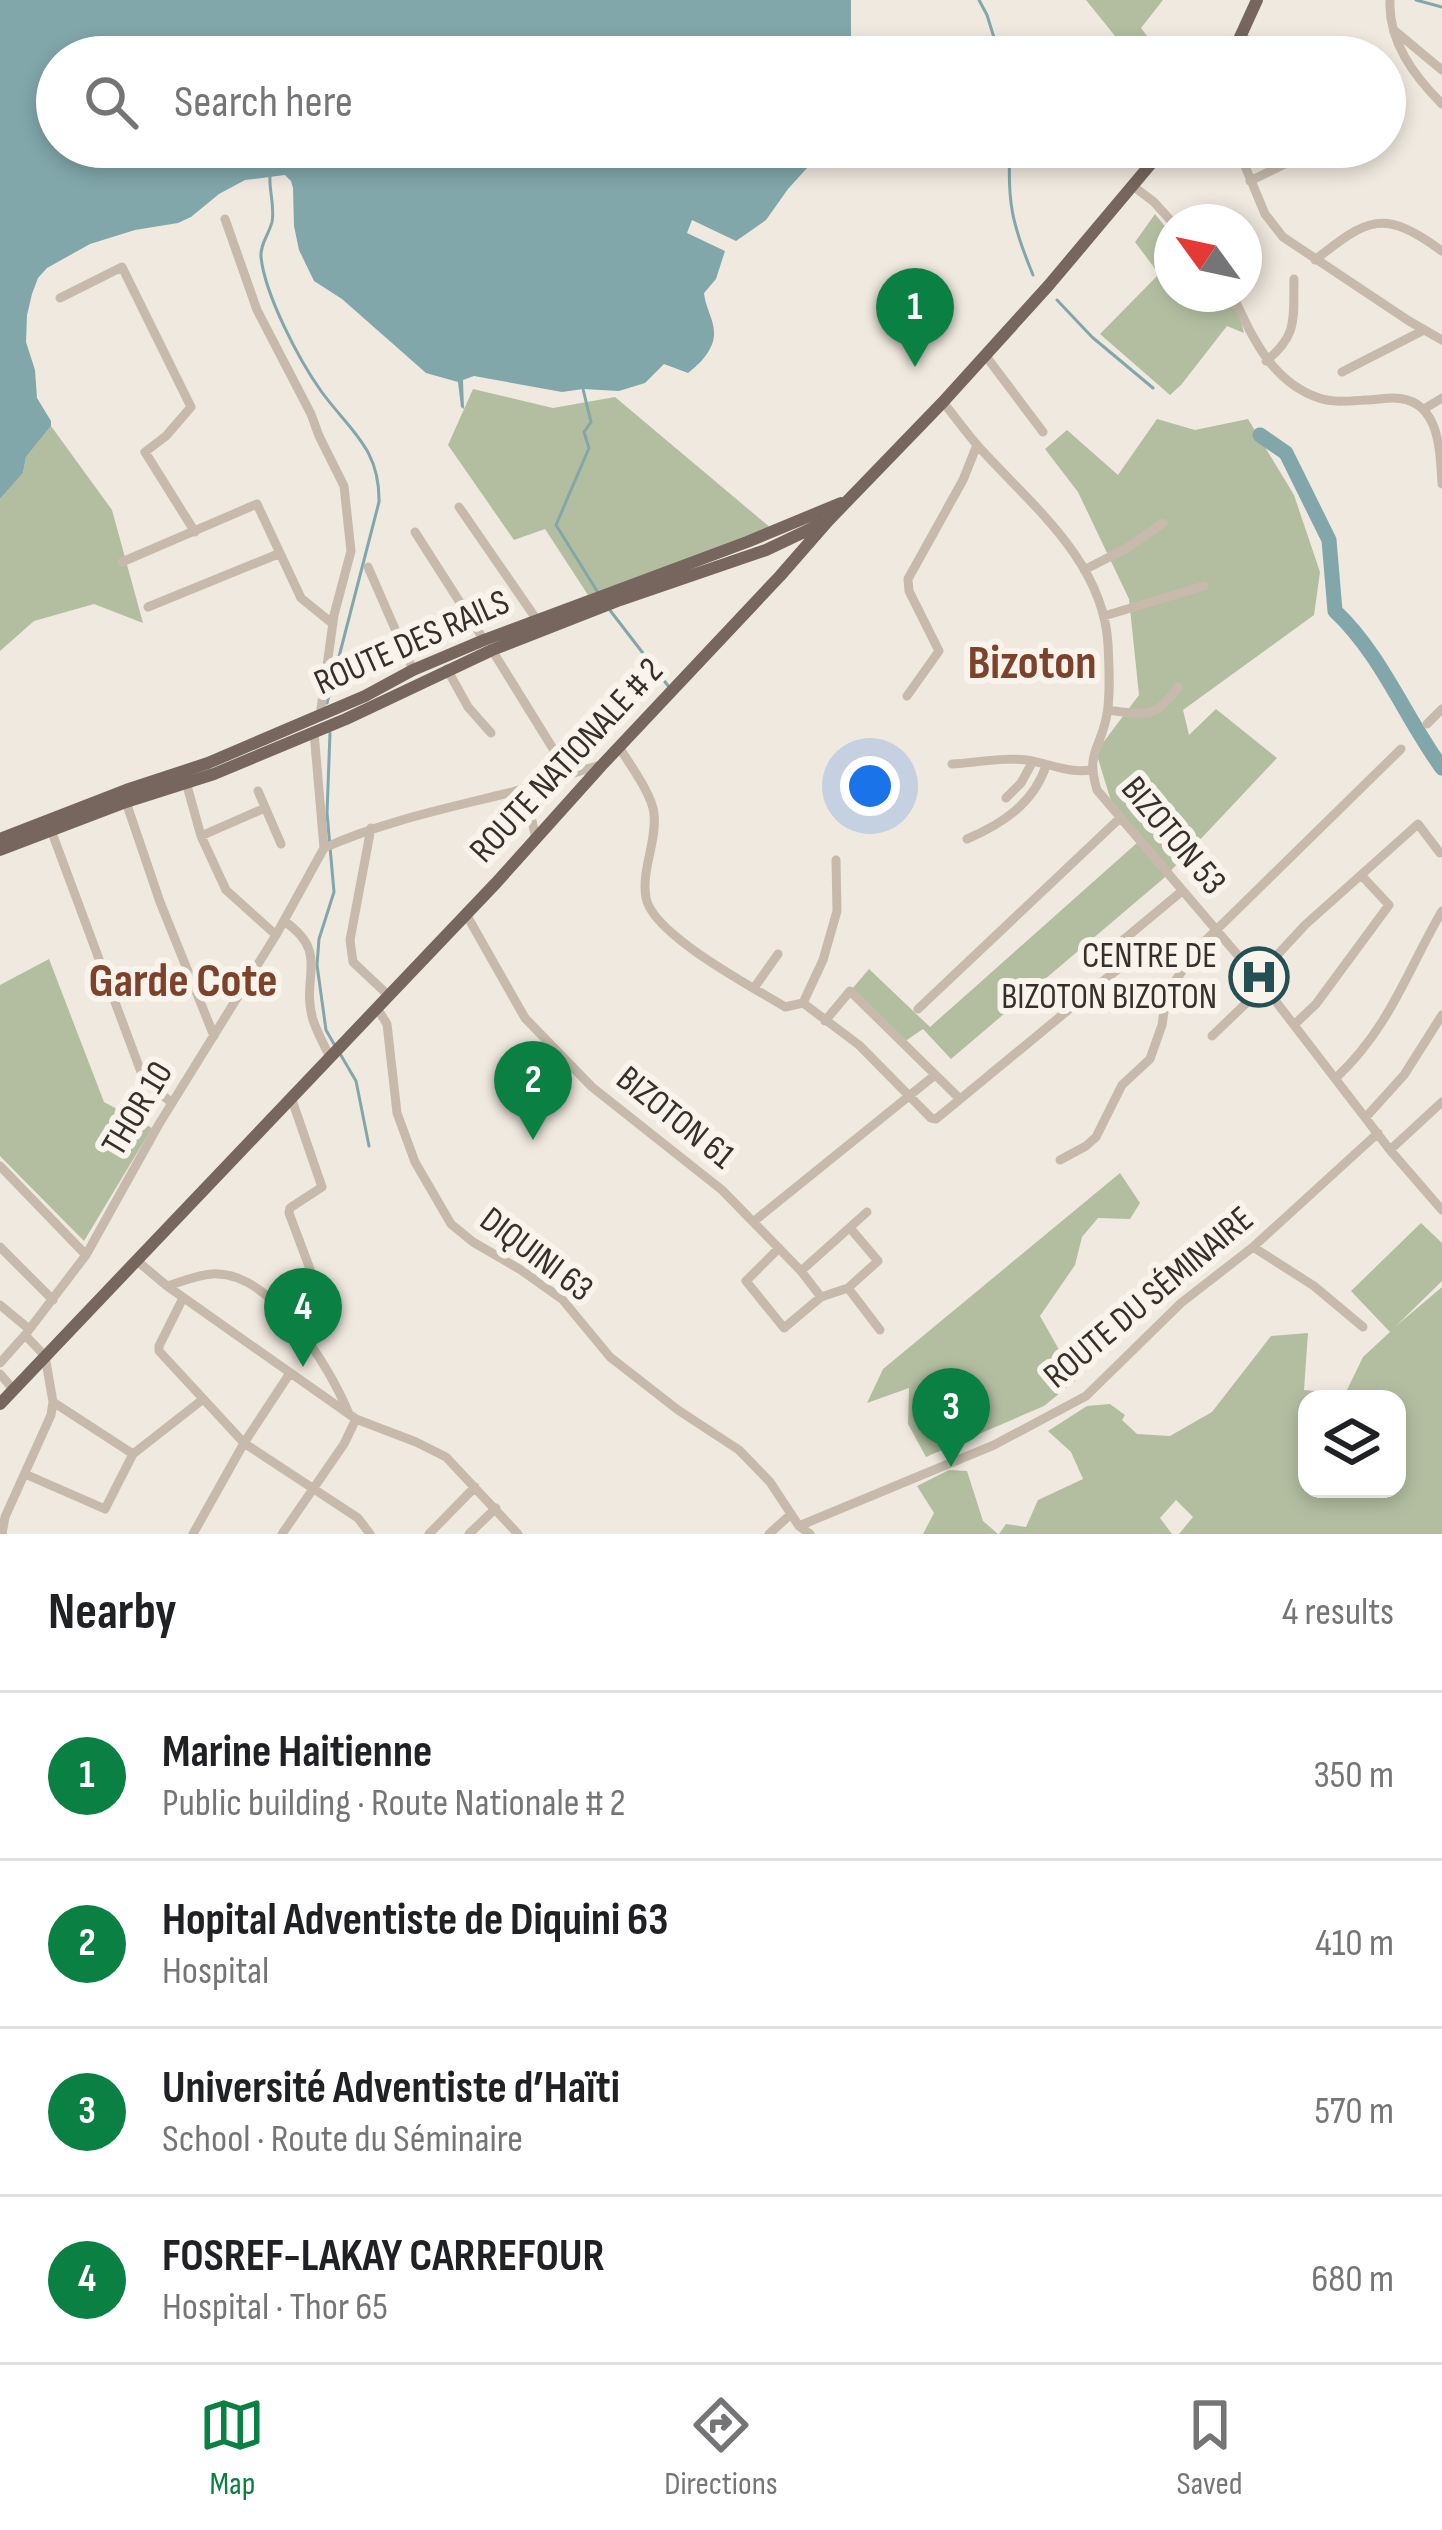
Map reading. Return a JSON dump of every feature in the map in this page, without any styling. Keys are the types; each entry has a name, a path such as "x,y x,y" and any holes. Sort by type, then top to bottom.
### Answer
{"main road":[{"path":"1241,36 1258,0"},
{"name":"ROUTE NATIONALE # 2","path":"0,1404 943,402 1148,168"},
{"name":"ROUTE DES RAILS","path":"0,850 214,774 343,713 413,670 594,605 848,500"},
{"name":"ROUTE DES RAILS","path":"617,596 766,550 828,521"},
{"path":"766,550 782,565 781,576"},
{"name":"ROUTE DES RAILS","path":"343,713 447,669 537,620 594,605"},
{"name":"ROUTE DES RAILS","path":"0,839 126,790 318,726"}],"street":[{"path":"1390,0 1395,36"},
{"path":"1391,28 1401,36"},
{"path":"1406,40 1442,70"},
{"path":"1406,55 1442,104"},
{"path":"1245,168 1282,237 1442,340"},
{"path":"1250,182 1277,168"},
{"path":"1133,186 1156,204"},
{"path":"225,219 256,310 344,486 351,550 333,624 318,726 324,848 371,828 602,765"},
{"path":"1315,260 1352,230 1377,222 1409,230 1442,251"},
{"path":"60,298 122,267 191,407 145,452 195,532"},
{"path":"1266,361 1282,349 1292,327 1294,278"},
{"path":"1241,312 1266,361 1305,392 1340,402 1397,397 1424,409 1438,430 1442,484"},
{"path":"1342,372 1424,330"},
{"path":"985,355 1043,433"},
{"path":"1424,409 1442,398"},
{"name":"BIZOTON 53","path":"943,402 1047,519 1095,588 1108,646 1108,710 1092,756 1097,790 1295,1024 1442,1210"},
{"path":"908,696 939,651 909,591 908,579 977,445"},
{"path":"122,562 256,504 301,598 333,624"},
{"path":"459,507 537,620"},
{"path":"1084,570 1163,524"},
{"path":"415,532 568,773"},
{"path":"148,607 278,554"},
{"path":"368,567 413,670"},
{"path":"1104,616 1204,586"},
{"path":"447,669 468,707 491,733"},
{"path":"1108,710 1156,712 1178,687"},
{"path":"1427,724 1442,709"},
{"path":"619,747 655,811 647,868 646,899 651,910 685,944 788,1009 803,1003 823,960 837,911 836,860"},
{"path":"1060,1160 1096,1137 1122,1085 1150,1059 1167,992 1201,945 1400,748"},
{"path":"952,764 1033,761 1078,772 1091,770"},
{"path":"1006,798 1022,783 1033,761"},
{"path":"967,839 1025,803 1046,766"},
{"path":"186,782 200,836 228,893 276,935"},
{"path":"525,789 536,838"},
{"path":"258,791 281,844"},
{"path":"126,802 214,1036"},
{"path":"200,836 266,808"},
{"path":"919,1009 1120,818"},
{"path":"1212,1036 1305,925 1418,824 1440,853"},
{"path":"371,828 350,940 353,962 388,995"},
{"path":"51,830 144,1080 172,1103"},
{"name":"THOR 10","path":"0,1363 86,1255 324,848"},
{"path":"1295,1024 1331,985 1389,905 1362,876"},
{"path":"803,1003 859,1045 933,1119 1118,969 1122,941 1182,890"},
{"path":"1336,1078 1358,1058 1390,1014 1442,911"},
{"name":"BIZOTON 61","path":"466,914 525,1018 592,1087 722,1190 821,1297"},
{"path":"284,921 310,947 312,1018 330,1057"},
{"path":"754,988 778,954"},
{"path":"826,1021 850,991 960,1099"},
{"name":"DIQUINI 63","path":"377,1008 387,1024 397,1113 433,1198 451,1224 562,1299 610,1358 739,1450 810,1534"},
{"path":"1366,1117 1404,1075 1442,1015"},
{"path":"753,1222 935,1075"},
{"path":"291,1097 322,1187 290,1208 289,1214 331,1325"},
{"path":"1390,1150 1442,1102"},
{"name":"ROUTE DU SÉMINAIRE","path":"799,1526 994,1445 1086,1396 1181,1303 1252,1247 1378,1133"},
{"path":"0,1166 86,1255"},
{"path":"801,1271 867,1212"},
{"path":"779,1248 746,1280 786,1327 821,1297 848,1288 878,1261 850,1228"},
{"path":"0,1247 52,1300"},
{"path":"1252,1247 1314,1286 1363,1327"},
{"path":"136,1260 352,1417 446,1456 518,1534"},
{"path":"167,1286 215,1274 263,1291 311,1347 352,1417 344,1444 282,1534"},
{"path":"848,1288 880,1330"},
{"path":"183,1298 159,1351 244,1443 358,1518 370,1534"},
{"path":"0,1306 45,1355 53,1402 5,1516 2,1534"},
{"path":"193,1534 290,1373"},
{"path":"0,1374 14,1389"},
{"path":"25,1474 105,1509 133,1454 202,1400"},
{"path":"53,1402 133,1454"},
{"path":"429,1534 475,1487"},
{"path":"469,1534 496,1508"},
{"path":"769,1534 791,1514"}],"green space":[{"path":"1086,0 1163,0 1141,28 1147,36 1115,36"},
{"path":"1154,215 1154,267 1135,242"},
{"path":"1154,279 1154,312 1239,312 1244,333 1227,326 1170,395 1100,334"},
{"path":"473,389 553,408 615,397 772,529 588,595 545,529 514,540 448,445"},
{"path":"1157,419 1195,430 1248,419 1294,495 1320,572 1314,615 1183,710 1189,735 1216,709 1277,758 1164,878 951,1059 923,1029 904,1042 852,989 869,969 930,1027 1138,842 1115,814 1096,752 1139,695 1129,599 1078,492 1045,449 1067,430 1118,475"},
{"path":"51,426 112,510 143,623 94,604 34,621 0,651 0,499 23,473 26,457"},
{"path":"49,959 104,1102 152,1128 84,1241 0,1156 0,985"},
{"path":"1120,1173 1140,1203 1130,1219 1098,1218 1082,1237 1075,1265 1040,1316 1076,1380 1044,1406 926,1457 908,1424 909,1388 867,1403 883,1369"},
{"path":"1421,1223 1442,1243 1442,1281 1396,1326 1442,1287 1442,1534 1179,1534 1193,1517 1176,1500 1160,1518 1172,1534 999,1534 1006,1524 1026,1527 1038,1500 1083,1479 1071,1452 1048,1431 1087,1406 1110,1404 1125,1415 1122,1420 1137,1434 1170,1436 1212,1412 1271,1336 1308,1333 1304,1390 1298,1390 1298,1498 1406,1498 1406,1390 1347,1390 1363,1357 1390,1332 1351,1291"},
{"path":"949,1470 967,1471 983,1521 998,1534 923,1534 934,1513 917,1486"}],"water":[{"path":"0,0 851,0 851,36 36,36 36,168 807,168 766,220 736,241 692,220 687,233 725,251 716,279 704,293 714,338 702,361 688,373 664,364 645,383 619,391 562,392 474,376 463,380 464,409 458,382 426,373 342,299 314,281 299,250 291,181 285,175 245,180 191,217 90,244 38,278 27,315 26,342 37,398 51,426 26,457 23,473 0,499"}],"waterway":[{"path":"979,0 994,36"},
{"path":"1416,0 1442,7"},
{"path":"1009,168 1013,212 1033,275"},
{"path":"270,176 273,216 261,257 269,290 312,378 369,454 378,483 379,502 327,703"},
{"path":"1057,300 1092,337 1153,388"},
{"path":"583,389 591,422 584,432 589,448 556,525 597,591"},
{"path":"1260,435 1286,453 1329,540 1335,611 1379,666 1442,768"},
{"path":"609,609 669,687"},
{"path":"330,733 327,813 334,892 319,939 317,965 326,1030 334,1044"},
{"path":"339,1052 356,1081 369,1146"}],"place":[{"name":"Marine Haitienne","path":"915,367"},
{"name":"CENTRE DE BIZOTON BIZOTON","path":"1259,977"},
{"name":"Hopital Adventiste de Diquini 63","path":"533,1140"},
{"name":"FOSREF-LAKAY CARREFOUR","path":"303,1367"},
{"name":"Université Adventiste d’Haïti","path":"951,1467"}],"district":[{"name":"Bizoton","path":"1032,663"},
{"name":"Garde Cote","path":"183,981"}]}
